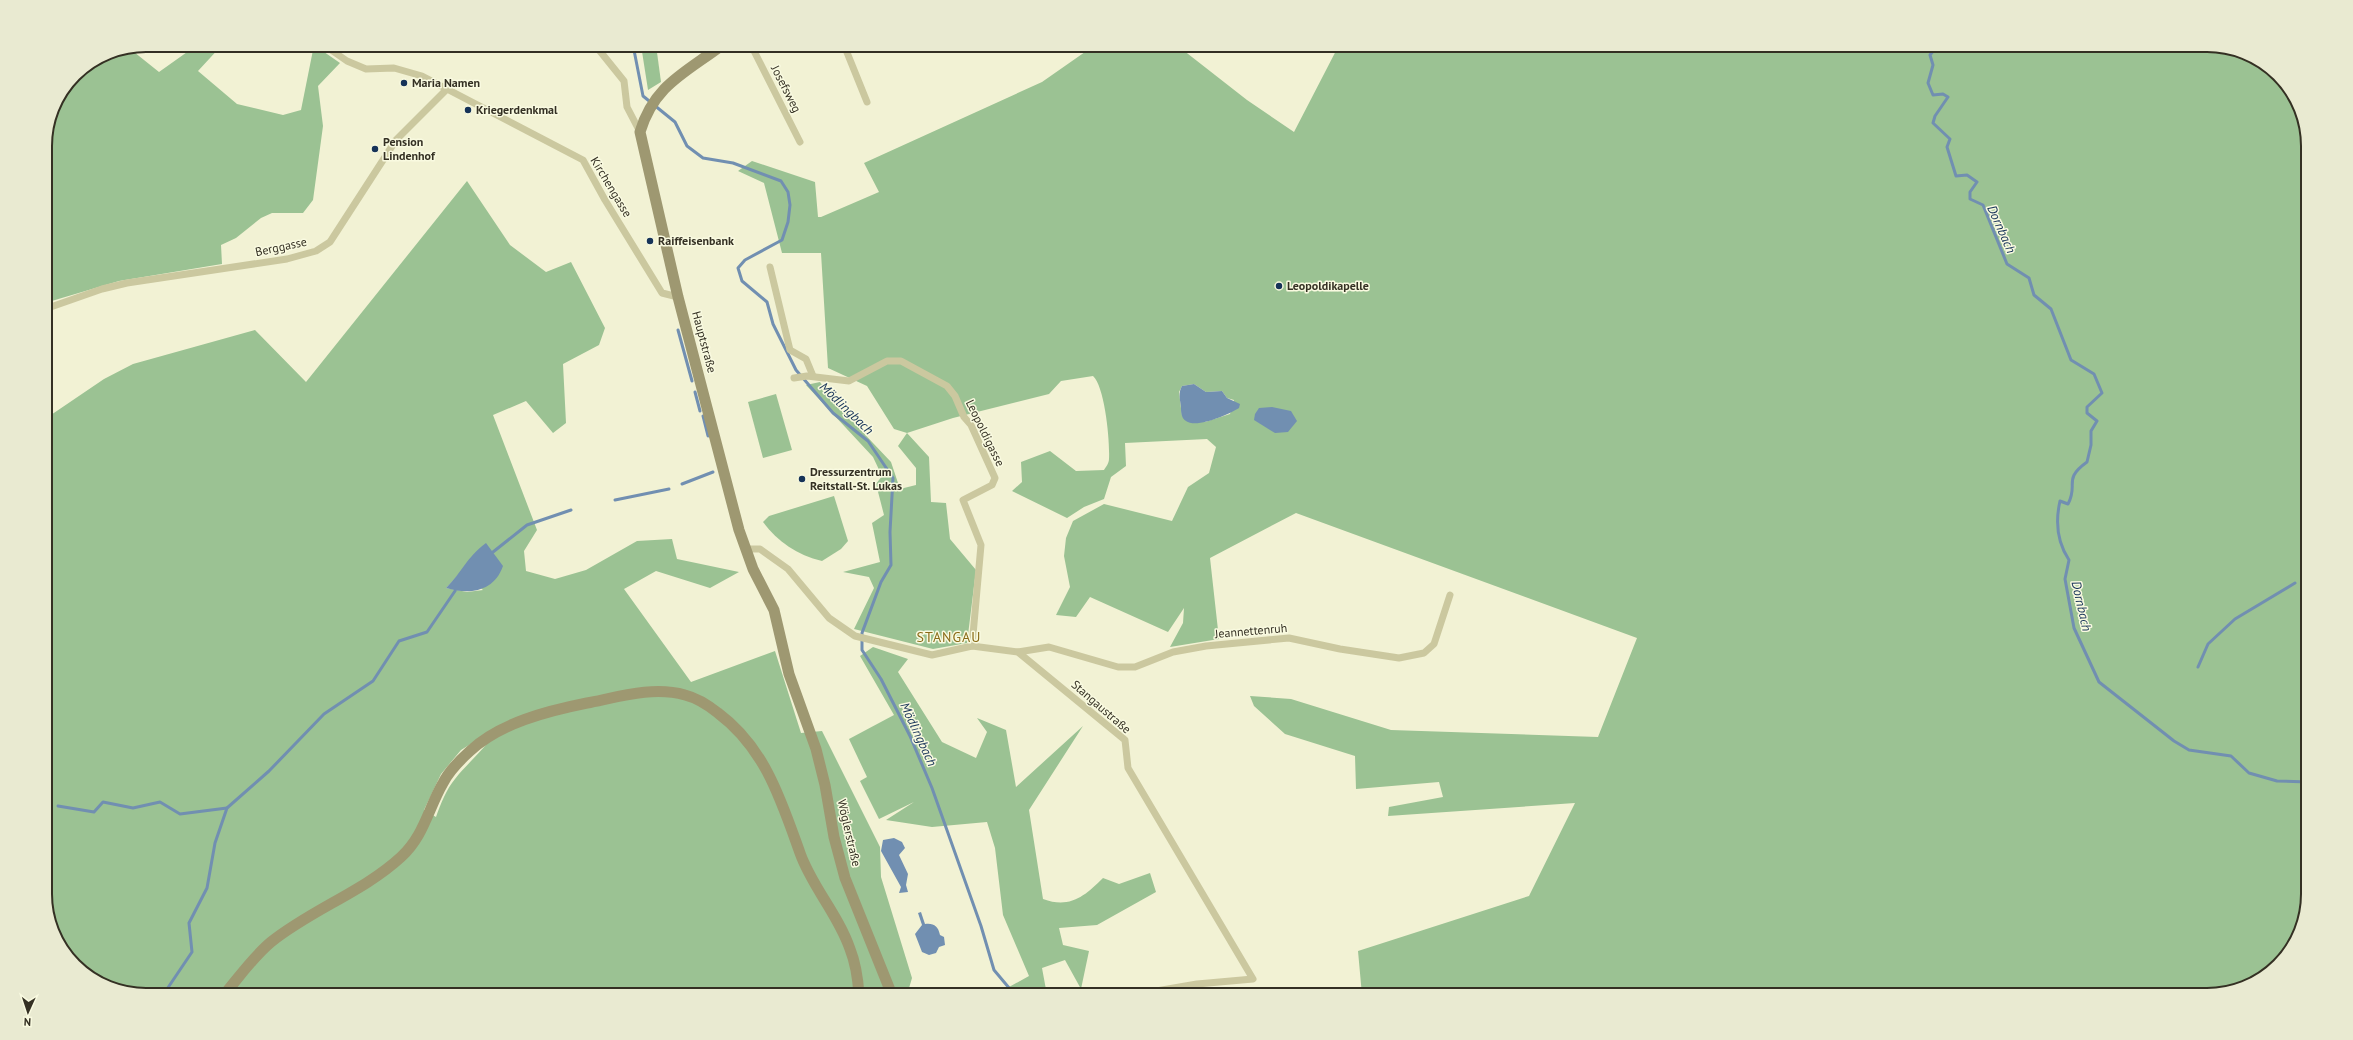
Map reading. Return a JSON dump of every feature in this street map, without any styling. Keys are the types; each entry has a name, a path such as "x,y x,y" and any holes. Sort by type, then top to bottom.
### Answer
{"main road":[{"name":"Hauptstraße","path":"712,52 663,88 645,115 640,132 678,296 745,549 774,610 789,674"},
{"name":"Wöglerstraße","path":"789,674 816,749 825,785 834,837 845,878 889,988"},
{"path":"230,988 271,942 378,875 408,850 424,828 447,776 463,758 484,740 505,728 543,714 579,705 650,692 684,694 695,698 711,707 734,725 749,742 768,771 784,806 805,867 845,937 854,962 858,988"}],"street":[{"name":"Kirchengasse","path":"334,52 347,61 366,69 394,68 422,76 584,160 605,200 662,293 678,296"},
{"path":"601,52 624,81 627,107 640,132"},
{"name":"Josefsweg","path":"755,52 800,142"},
{"path":"847,52 867,102"},
{"name":"Berggasse","path":"52,307 102,289 127,283 287,259 316,251 330,242 396,140 447,89"},
{"path":"770,267 790,350 806,359 810,376 794,378"},
{"name":"Leopoldigasse","path":"810,376 849,381 887,361 901,361 947,386 955,396 964,418 971,425 995,478 992,485 963,500 981,545 972,646"},
{"path":"745,549 760,549 788,569 829,618 856,636 932,655 972,646 1018,652"},
{"name":"Jeannettenruh","path":"1018,652 1049,647 1118,667 1135,667 1173,652 1206,646 1289,638 1340,649 1399,658 1424,653 1434,644 1450,594"},
{"name":"Stangaustraße","path":"1018,652 1125,740 1128,768 1253,979 1197,984 1174,988"}],"green space":[{"path":"187,52 216,52 198,71 237,104 283,115 301,110 313,52 324,52 340,63 318,86 323,126 313,200 303,213 272,213 261,218 236,238 221,245 222,264 119,281 52,301 52,139 55,121 62,104 79,79 99,65 116,57 135,53 159,72"},
{"path":"642,52 657,52 661,82 648,90"},
{"path":"1085,52 1186,52 1247,100 1294,132 1335,52 2207,52 2226,54 2243,59 2264,71 2274,79 2282,89 2294,110 2301,139 2301,894 2299,913 2294,930 2278,956 2259,972 2237,983 2207,988 1361,988 1358,951 1529,896 1575,803 1388,816 1389,807 1443,797 1439,782 1356,789 1355,756 1285,734 1254,706 1250,696 1291,699 1391,730 1598,737 1637,638 1296,513 1210,558 1219,639 1170,647 1183,623 1184,608 1168,632 1090,597 1076,617 1056,615 1070,587 1064,556 1066,538 1073,521 1104,504 1172,521 1188,487 1209,473 1216,447 1207,439 1125,443 1126,466 1111,477 1104,499 1084,507 1067,518 1012,491 1022,482 1021,462 1050,451 1076,471 1104,470 1109,459 1108,428 1101,391 1093,376 1061,381 1049,394 953,418 907,433 894,429 867,386 828,368 821,253 782,253 764,183 738,171 752,161 815,182 818,217 821,217 879,192 864,163 1042,82","holes":["1194,384 1206,392 1222,391 1227,398 1234,400 1230,414 1205,422 1182,416 1179,392 1182,386"]},
{"path":"467,181 510,245 546,272 571,262 605,328 599,345 563,364 566,423 553,433 526,401 493,415 537,530 524,551 526,571 555,579 586,570 637,541 672,539 677,559 739,572 710,588 656,571 624,589 691,682 775,651 801,733 822,731 880,847 881,877 912,978 909,988 139,988 121,985 110,981 89,969 79,961 71,951 59,930 52,901 52,414 104,379 133,364 255,330 306,382","holes":["461,572 483,590 467,592 446,588","498,727 494,734 452,783 444,797 436,817 424,810 441,774 461,750"]},
{"path":"820,382 836,404 891,462 900,489 916,485 916,468 898,446 907,433 929,457 931,502 946,503 950,539 976,570 967,643 933,649 854,629 874,588 869,577 843,572 880,562 872,523 884,515 876,484 882,476 873,457 806,385"},
{"path":"776,394 792,450 763,458 748,402"},
{"path":"834,496 848,541 841,549 822,561 804,555 789,547 775,536 763,522 769,516"},
{"path":"873,647 908,659 898,672 942,742 976,758 987,732 977,718 1006,730 1016,787 1083,726 1029,810 1043,899 1053,902 1069,901 1083,895 1103,878 1119,884 1150,873 1156,892 1097,925 1059,928 1063,945 1089,951 1081,988 1065,960 1042,968 1046,988 1009,988 1029,976 1003,915 995,848 987,822 932,827 886,820 914,802 879,819 860,781 867,777 849,739 894,715 860,656"}],"water":[{"path":"1194,384 1206,392 1222,391 1227,398 1240,404 1239,408 1221,417 1205,422 1191,423 1186,421 1182,415 1180,391 1182,386"},
{"path":"1272,407 1291,411 1297,421 1288,432 1275,433 1254,420 1255,414 1259,408"},
{"path":"486,543 503,566 499,575 494,581 487,586 472,591 446,588 469,559"},
{"path":"894,838 902,842 905,848 899,855 908,874 906,885 908,892 899,893 901,887 881,851 883,840"},
{"path":"921,912 925,924 935,926 940,935 944,937 945,945 939,947 936,953 929,955 922,952 915,934 922,925 918,913"}],"waterway":[{"name":"Mödlingbach","path":"634,52 643,96 675,122 687,146 703,158 733,163 781,181 788,192 790,205 788,222 782,240 745,260 738,268 742,281 767,302 773,324 796,370 833,413 868,441 893,478 890,532 891,565 881,582 862,633 862,650 881,679 910,736 932,788 981,926 994,970 1009,988"},
{"name":"Dornbach","path":"1932,52 1930,55 1933,65 1928,83 1933,95 1943,94 1948,97 1935,116 1933,123 1950,139 1947,147 1956,176 1967,175 1977,182 1970,192 1970,199 1983,205 2007,264 2029,278 2034,295 2051,309 2071,360 2094,374 2102,393 2087,407 2087,413 2097,421 2091,431 2091,445 2087,462 2075,473 2072,482 2071,497 2068,504 2060,501 2057,525 2062,546 2069,560 2065,579 2074,628 2099,682 2174,741 2189,750 2231,756 2249,773 2277,781 2301,782"},
{"path":"678,330 692,381"},
{"path":"695,392 700,411"},
{"path":"703,416 708,436"},
{"path":"682,484 713,472"},
{"path":"615,500 669,489"},
{"path":"493,552 527,525 571,510"},
{"path":"2198,667 2208,644 2235,619 2295,583"},
{"path":"168,988 192,952 189,923 207,888 215,843 227,808 269,771 324,714 373,681 399,641 427,632 455,591"},
{"path":"58,806 94,812 103,802 133,808 160,802 180,814 227,808"}],"place":[{"name":"Maria Namen","path":"404,83"},
{"name":"Kriegerdenkmal","path":"468,110"},
{"name":"Pension Lindenhof","path":"375,149"},
{"name":"Raiffeisenbank","path":"650,241"},
{"name":"Leopoldikapelle","path":"1279,286"},
{"name":"Dressurzentrum Reitstall-St. Lukas","path":"802,479"}],"district":[{"name":"STANGAU","path":"949,637"}]}
